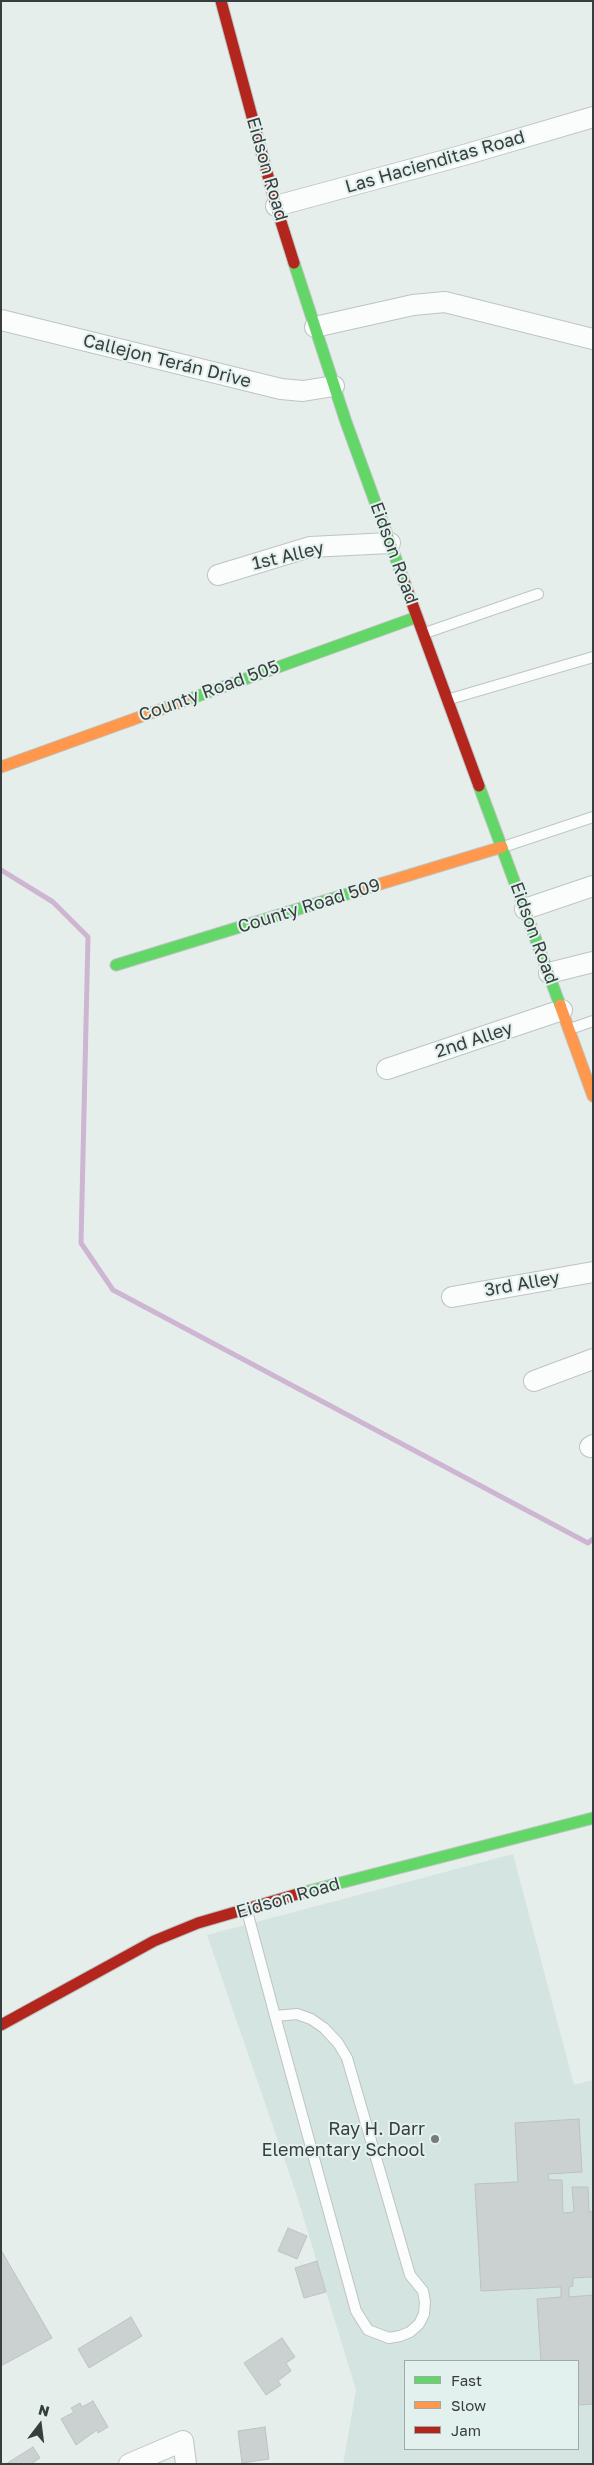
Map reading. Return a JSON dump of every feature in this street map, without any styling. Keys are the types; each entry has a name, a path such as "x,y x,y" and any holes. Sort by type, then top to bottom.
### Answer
{"street":[{"name":"Eidson Road","path":"220,1 276,206 334,386 593,1096"},
{"name":"Las Hacienditas Road","path":"276,206 464,156 593,117"},
{"path":"315,327 413,305 445,302 593,339"},
{"name":"Callejon Terán Drive","path":"1,320 281,389 303,391 334,386"},
{"name":"1st Alley","path":"218,575 310,547 390,543"},
{"name":"County Road 505","path":"1,767 417,617"},
{"name":"County Road 509","path":"116,965 502,847"},
{"path":"525,909 593,886"},
{"path":"549,973 593,962"},
{"name":"2nd Alley","path":"387,1070 562,1010"},
{"name":"3rd Alley","path":"452,1298 593,1272"},
{"path":"534,1381 593,1359"},
{"name":"Eidson Road","path":"1,2025 154,1941 198,1923 318,1888 593,1818"},
{"path":"129,2464 184,2441 186,2464"}],"lane":[{"path":"424,634 538,594"},
{"path":"448,700 593,657"},
{"path":"502,847 593,817"},
{"path":"568,1030 593,1021"},
{"path":"246,1910 274,2016 356,2311 368,2330 378,2336 389,2338 410,2332 424,2314 425,2302 423,2291 410,2275 347,2058 338,2042 324,2028 311,2019 297,2014 274,2016"}],"shaded area":[{"name":"Ray H. Darr Elementary School","path":"513,1854 574,2085 593,2080 593,2464 343,2464 356,2390 296,2193 207,1935"}],"building":[{"path":"579,2119 582,2172 548,2174 549,2180 562,2180 563,2213 574,2212 572,2187 588,2187 589,2212 593,2211 593,2277 573,2278 573,2286 569,2287 569,2297 593,2295 593,2404 579,2405 579,2360 541,2360 537,2299 561,2297 561,2287 481,2291 475,2184 518,2182 515,2123"},
{"path":"288,2228 307,2236 297,2259 278,2251"},
{"path":"1,2250 52,2338 1,2366"},
{"path":"317,2261 326,2292 304,2298 295,2268"},
{"path":"131,2317 142,2336 89,2368 78,2349"},
{"path":"282,2338 295,2357 286,2363 291,2371 278,2381 281,2385 266,2395 244,2363"},
{"path":"93,2401 108,2427 98,2433 97,2430 76,2445 61,2419 74,2412 71,2408 80,2403 82,2407"},
{"path":"265,2427 269,2459 242,2463 238,2431"},
{"path":"33,2447 40,2458 31,2464 6,2464"}],"waterway":[{"path":"1,870 53,902 88,937 81,1243 113,1290 588,1543 593,1539"}],"traffic: fast":[{"path":"294,263 346,422 405,584"},
{"path":"184,701 417,617"},
{"path":"479,786 560,1005"},
{"path":"116,965 357,891"},
{"path":"301,1893 593,1818"}],"traffic: slow":[{"path":"1,767 184,701"},
{"path":"357,891 502,847"},
{"path":"560,1005 593,1096"}],"traffic: jam":[{"path":"221,1 276,206 294,263"},
{"path":"405,584 479,786"},
{"path":"1,2025 154,1941 198,1923 301,1893"}],"place":[{"name":"Ray H. Darr Elementary School","path":"435,2139"}]}
